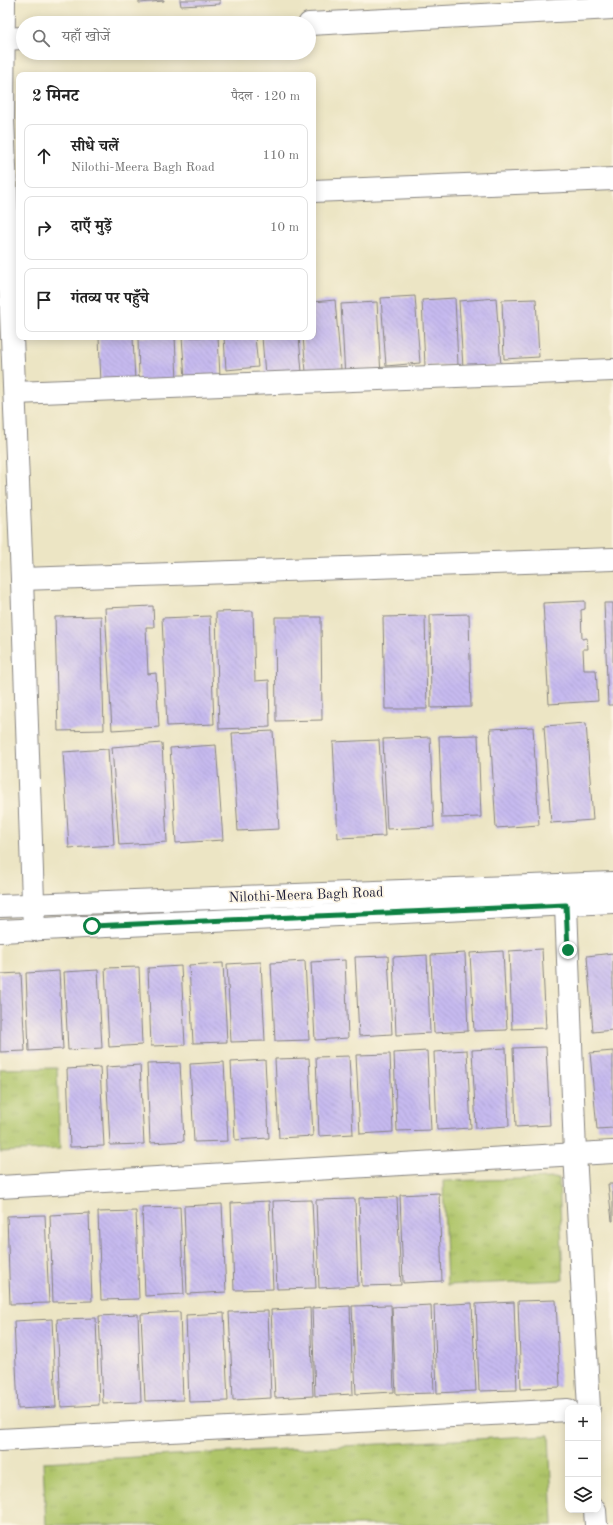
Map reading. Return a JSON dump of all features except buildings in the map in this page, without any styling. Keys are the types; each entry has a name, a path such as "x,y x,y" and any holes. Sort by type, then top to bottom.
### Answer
{"street":[{"path":"4,0 13,39 3,118 13,202 15,393 34,930"},
{"path":"316,24 613,8"},
{"path":"316,191 613,179"},
{"path":"15,393 613,370"},
{"path":"22,579 613,558"},
{"name":"Nilothi-Meera Bagh Road","path":"0,906 613,883"},
{"name":"Nilothi-Meera Bagh Road","path":"0,932 613,902"},
{"path":"566,905 575,1153 589,1405"},
{"path":"0,1187 613,1152"},
{"path":"0,1440 565,1410"},
{"path":"595,1513 596,1525"}],"green space":[{"path":"57,1068 60,1149 0,1152 0,1069"},
{"path":"559,1178 563,1280 447,1285 443,1181"},
{"path":"549,1435 553,1525 46,1525 43,1462"}],"route":[{"path":"92,926 566,905 568,950"}]}
